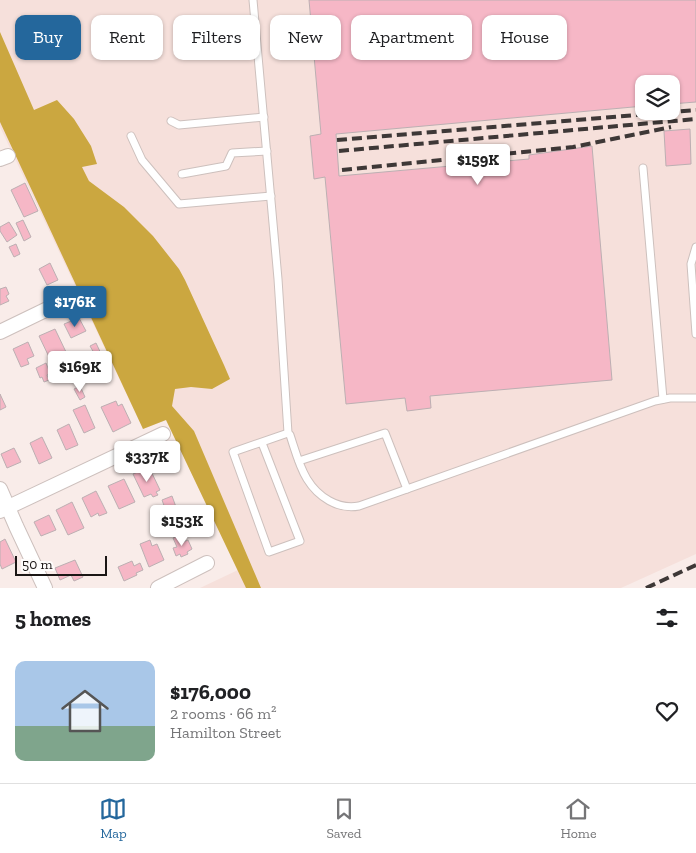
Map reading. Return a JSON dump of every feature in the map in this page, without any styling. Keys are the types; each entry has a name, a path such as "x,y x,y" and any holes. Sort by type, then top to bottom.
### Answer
{"street":[{"path":"0,332 66,300"},
{"path":"4,510 163,434"},
{"path":"0,489 4,510 45,588"},
{"path":"158,588 207,563"}],"lane":[{"path":"253,0 278,279 288,433 307,479 314,488 328,500 342,507 359,506 663,399 678,397 696,398"},
{"path":"171,121 179,125 264,117"},
{"path":"131,136 142,160 179,204 271,196"},
{"path":"182,174 226,166 232,153 267,151"},
{"path":"643,168 663,399"},
{"path":"696,247 691,264 696,334"},
{"path":"262,443 300,540 268,552 233,452 288,433"},
{"path":"299,461 386,433 407,489"}],"shaded area":[{"path":"0,0 696,0 696,554 621,588 200,588 238,570 166,420 143,429 0,127"},
{"path":"0,32 34,110 57,100 74,119 91,146 97,164 82,167 89,181 124,207 153,236 179,269 185,280 230,379 212,389 191,387 175,389 172,406 194,431 261,588 246,588 166,420 143,429 0,122"}],"building":[{"path":"309,0 696,0 696,102 680,103 680,75 635,75 635,107 336,134 339,176 529,159 529,155 592,146 612,380 430,396 431,408 407,411 405,398 346,404 325,177 314,179 310,136 321,134 314,60 341,60 341,15 310,15"},
{"path":"690,129 691,164 666,166 664,131"},
{"path":"25,183 38,211 24,217 11,190"},
{"path":"23,220 31,237 24,241 16,223"},
{"path":"9,222 17,235 7,242 0,231 0,227"},
{"path":"16,244 20,254 14,257 9,247"},
{"path":"50,263 58,280 47,285 39,269"},
{"path":"6,287 9,294 6,296 9,301 0,305 0,289"},
{"path":"79,318 86,331 71,338 64,324"},
{"path":"55,329 66,352 50,359 39,336"},
{"path":"28,342 34,356 27,359 29,364 21,367 13,349"},
{"path":"96,343 103,358 98,360 90,346"},
{"path":"46,363 50,373 47,375 49,380 44,382 36,368"},
{"path":"80,386 85,397 80,400 74,389"},
{"path":"0,394 6,407 0,410"},
{"path":"116,401 118,406 122,404 131,423 113,432 101,407"},
{"path":"85,405 95,428 84,433 73,410"},
{"path":"69,424 78,445 66,450 57,430"},
{"path":"42,437 52,458 39,464 30,443"},
{"path":"14,448 21,462 7,468 1,454"},
{"path":"149,467 160,490 156,492 158,495 153,497 151,494 144,497 133,474"},
{"path":"124,479 135,502 119,509 108,486"},
{"path":"96,491 107,513 99,516 98,513 91,517 82,498"},
{"path":"172,496 176,507 166,511 162,500"},
{"path":"72,502 84,528 68,535 56,510"},
{"path":"49,515 56,530 41,536 34,522"},
{"path":"180,535 183,542 188,540 192,549 187,552 188,554 181,557 180,554 176,556 173,548 177,547 173,538"},
{"path":"5,539 16,562 2,569 0,564 0,542"},
{"path":"150,540 152,546 157,544 164,560 149,567 140,544"},
{"path":"75,560 83,577 74,581 71,575 60,580 55,568"},
{"path":"132,561 134,566 140,563 143,570 124,581 118,567"}],"railway":[{"path":"337,140 696,110"},
{"path":"339,151 696,119"},
{"path":"342,170 573,147 671,127"},
{"path":"646,588 696,565"}]}
